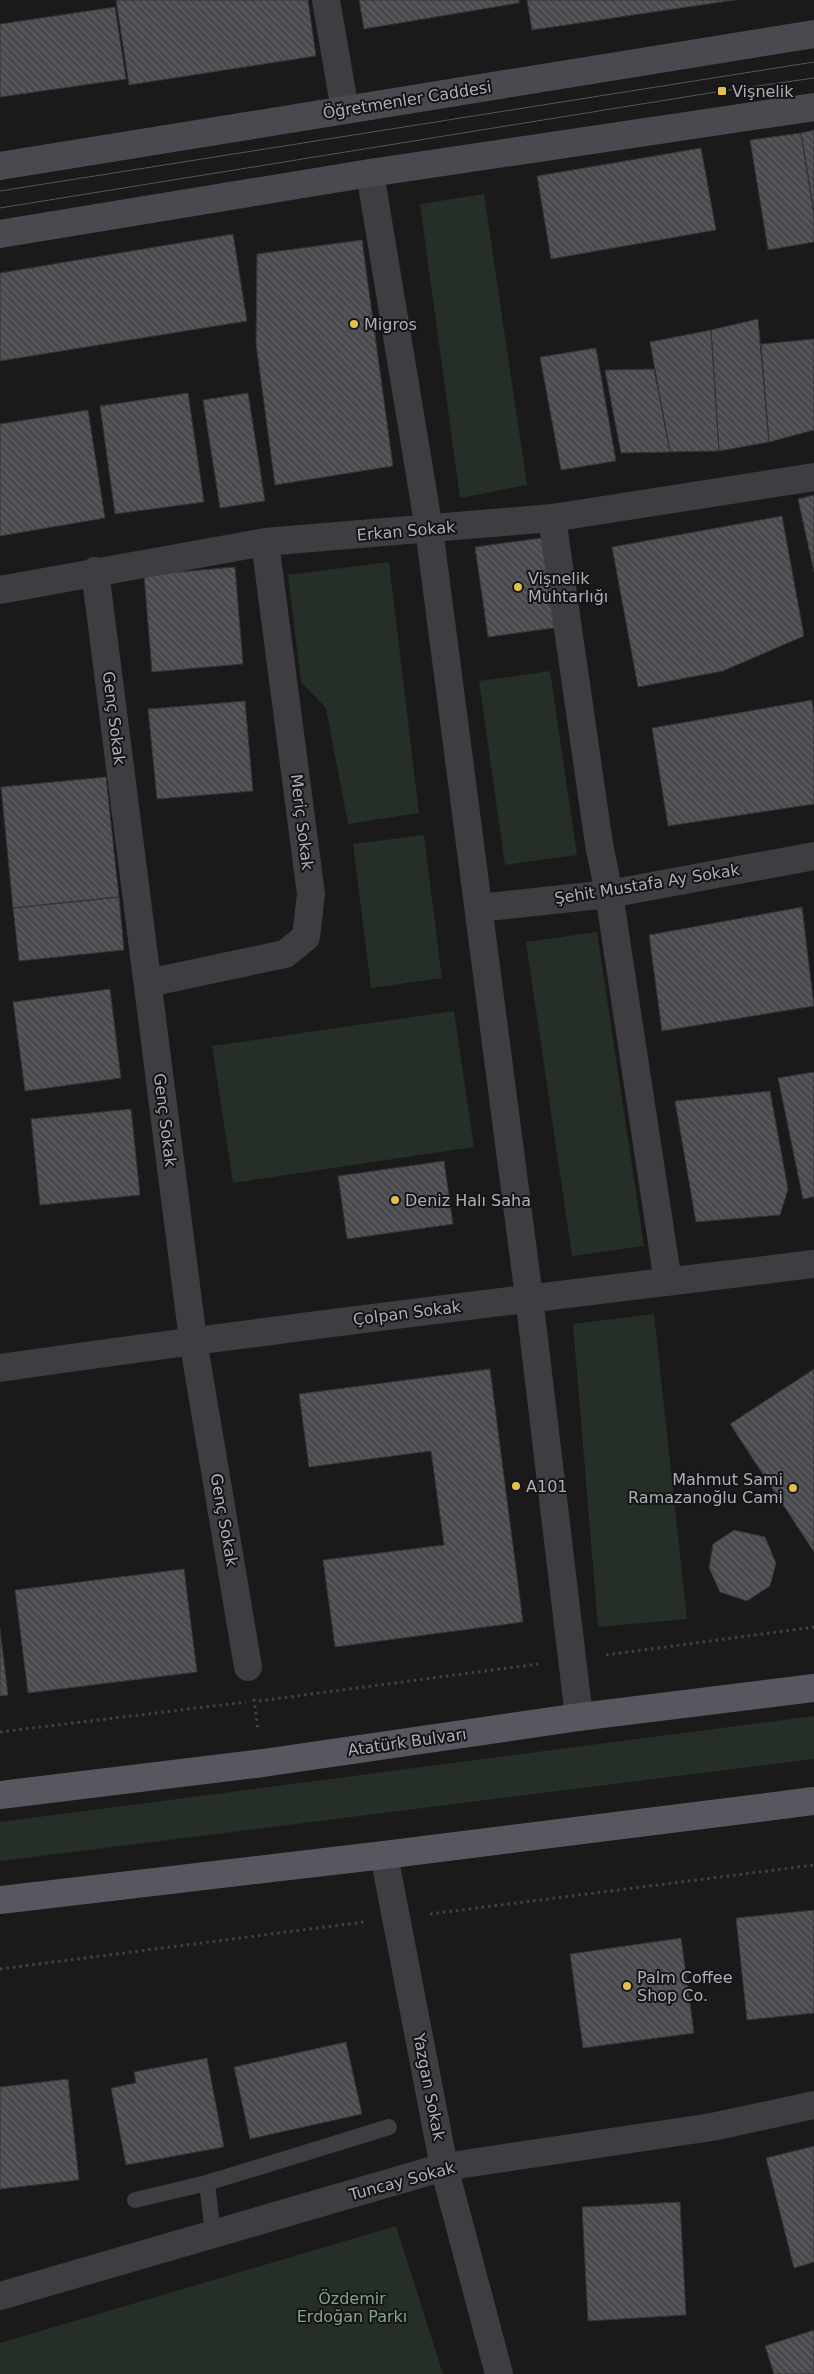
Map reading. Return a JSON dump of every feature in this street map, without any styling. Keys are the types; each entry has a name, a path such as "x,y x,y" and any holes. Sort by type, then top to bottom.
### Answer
{"main road":[{"name":"Öğretmenler Caddesi","path":"0,166 814,34"},
{"path":"0,234 370,173 814,107"},
{"name":"Atatürk Bulvarı","path":"0,1795 263,1763 579,1717 814,1688"},
{"path":"0,1900 384,1855 814,1801"}],"street":[{"path":"326,0 345,110"},
{"path":"370,173 429,529 529,1297 579,1717"},
{"name":"Erkan Sokak","path":"0,590 96,571 265,542 552,518 814,477"},
{"path":"552,518 599,844 609,894 668,1282"},
{"name":"Meriç Sokak","path":"148,983 285,954 306,937 311,894 265,542"},
{"name":"Genç Sokak","path":"96,571 193,1340 248,1666"},
{"name":"Şehit Mustafa Ay Sokak","path":"479,908 609,894 814,856"},
{"name":"Çolpan Sokak","path":"0,1368 193,1340 529,1297 814,1264"},
{"name":"Yazgan Sokak","path":"384,1855 444,2167 499,2374"},
{"name":"Tuncay Sokak","path":"0,2296 444,2167 712,2127 814,2105"}],"lane":[{"path":"136,2200 207,2183 389,2127"},
{"path":"207,2183 214,2234"}],"path":[{"path":"0,1732 254,1702 814,1628"},
{"path":"248,1666 263,1763"}],"green space":[{"path":"484,194 527,485 460,498 420,204"},
{"path":"389,562 419,813 348,824 326,708 301,682 288,575"},
{"path":"550,671 577,855 505,865 479,681"},
{"path":"424,835 442,978 371,988 353,844"},
{"path":"597,932 644,1246 572,1256 526,942"},
{"path":"454,1011 474,1147 233,1183 212,1046"},
{"path":"654,1314 687,1619 598,1627 573,1324"},
{"path":"814,1716 814,1759 0,1861 0,1822"},
{"name":"Özdemir Erdoğan Parkı","path":"396,2226 443,2374 0,2374 0,2343"}],"building":[{"path":"116,0 308,0 316,56 129,85"},
{"path":"359,0 519,0 519,3 364,29"},
{"path":"527,0 735,0 532,30"},
{"path":"115,7 126,79 0,97 0,24"},
{"path":"814,130 814,214 801,133"},
{"path":"801,133 814,214 814,242 768,250 750,140"},
{"path":"701,148 716,230 551,259 537,176"},
{"path":"233,234 247,321 0,361 0,273"},
{"path":"362,240 393,466 275,485 256,344 257,254"},
{"path":"758,319 769,442 719,451 711,330"},
{"path":"711,330 719,451 670,452 650,342"},
{"path":"814,339 814,430 769,442 761,344"},
{"path":"596,348 616,461 561,470 540,357"},
{"path":"654,369 670,452 621,453 605,370"},
{"path":"188,393 204,502 115,514 100,406"},
{"path":"248,393 265,501 220,508 203,400"},
{"path":"88,410 105,518 0,536 0,424"},
{"path":"814,495 814,572 798,499"},
{"path":"782,516 804,636 723,671 638,687 612,547"},
{"name":"Vişnelik Muhtarlığı","path":"549,537 561,627 488,637 475,547"},
{"path":"235,567 243,664 152,672 144,575"},
{"path":"812,700 814,714 814,804 668,826 652,728"},
{"path":"245,701 253,791 157,799 148,709"},
{"path":"106,777 119,897 13,908 1,787"},
{"path":"119,897 124,950 19,961 13,908"},
{"path":"802,907 814,1006 662,1031 649,935"},
{"path":"110,989 121,1078 25,1091 13,1002"},
{"path":"814,1072 814,1197 803,1199 778,1078"},
{"path":"770,1091 788,1189 780,1215 696,1222 675,1101"},
{"path":"131,1109 140,1195 40,1205 31,1119"},
{"name":"Deniz Halı Saha","path":"444,1161 453,1224 347,1239 338,1176"},
{"path":"490,1369 523,1622 335,1647 323,1560 444,1545 431,1451 309,1467 299,1394"},
{"name":"Mahmut Sami Ramazanoğlu Cami","path":"814,1369 814,1552 730,1424"},
{"path":"734,1530 765,1537 776,1563 770,1586 747,1601 720,1592 709,1568 713,1544"},
{"path":"184,1569 197,1672 28,1693 15,1590"},
{"path":"0,1629 8,1695 0,1696"},
{"path":"814,1910 814,2013 747,2020 736,1918"},
{"path":"681,1938 694,2033 583,2048 570,1954"},
{"path":"346,2042 362,2114 250,2139 234,2067"},
{"path":"207,2058 224,2147 126,2165 111,2088 136,2083 134,2072"},
{"path":"68,2079 79,2180 0,2189 0,2087"},
{"path":"814,2146 814,2262 794,2268 766,2158"},
{"path":"680,2202 686,2315 588,2321 582,2207"},
{"path":"814,2330 814,2374 774,2374 765,2346"}],"tram line":[{"path":"0,191 814,62"},
{"path":"0,208 722,91 814,78"}],"place":[{"name":"Vişnelik","path":"722,91"},
{"name":"Migros","path":"354,324"},
{"name":"Vişnelik Muhtarlığı","path":"518,587"},
{"name":"Deniz Halı Saha","path":"395,1200"},
{"name":"A101","path":"516,1486"},
{"name":"Mahmut Sami Ramazanoğlu Cami","path":"793,1488"},
{"name":"Palm Coffee Shop Co.","path":"627,1986"}]}
